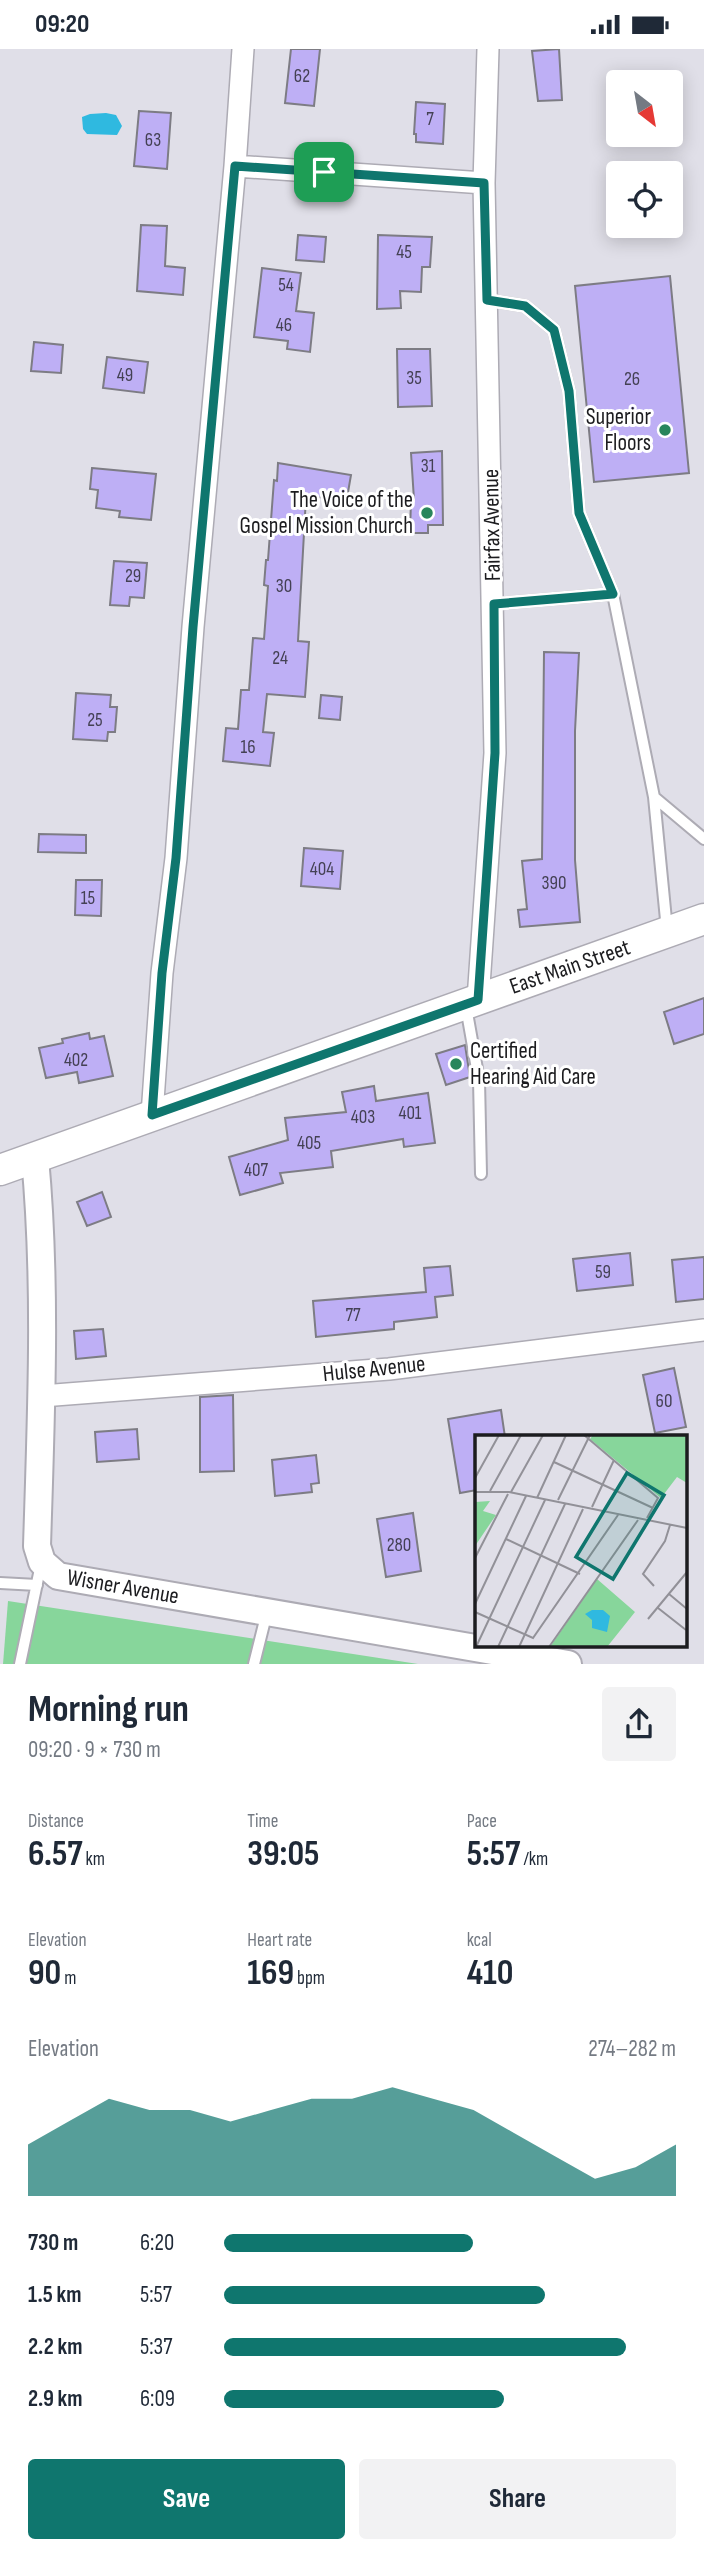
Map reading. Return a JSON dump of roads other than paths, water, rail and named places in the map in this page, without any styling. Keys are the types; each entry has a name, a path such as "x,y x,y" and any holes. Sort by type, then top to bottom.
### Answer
{"main road":[{"name":"East Main Street","path":"0,1170 704,919"}],"street":[{"path":"152,1115 162,973 176,858 193,627 235,166 243,49"},
{"name":"Fairfax Avenue","path":"472,1002 495,753 484,183 488,49"},
{"path":"235,166 484,183"},
{"name":"Wisner Avenue","path":"35,1158 42,1229 42,1396 37,1546 40,1573 568,1664"},
{"name":"Hulse Avenue","path":"42,1396 389,1369 704,1329"}],"lane":[{"path":"487,300 525,306 554,330 569,391 579,513 613,594 654,797 668,932"},
{"path":"494,604 613,594"},
{"path":"654,797 704,839"},
{"path":"472,1002 479,1080 481,1174"},
{"path":"0,1583 40,1573 20,1664"},
{"path":"254,1664 267,1612"}],"water":[{"path":"106,113 116,115 122,126 117,135 87,134 83,129 82,117"}],"place":[{"name":"Superior Floors","path":"665,430"},
{"name":"The Voice of the Gospel Mission Church","path":"427,513"},
{"name":"Certified Hearing Aid Care","path":"456,1064"}]}
